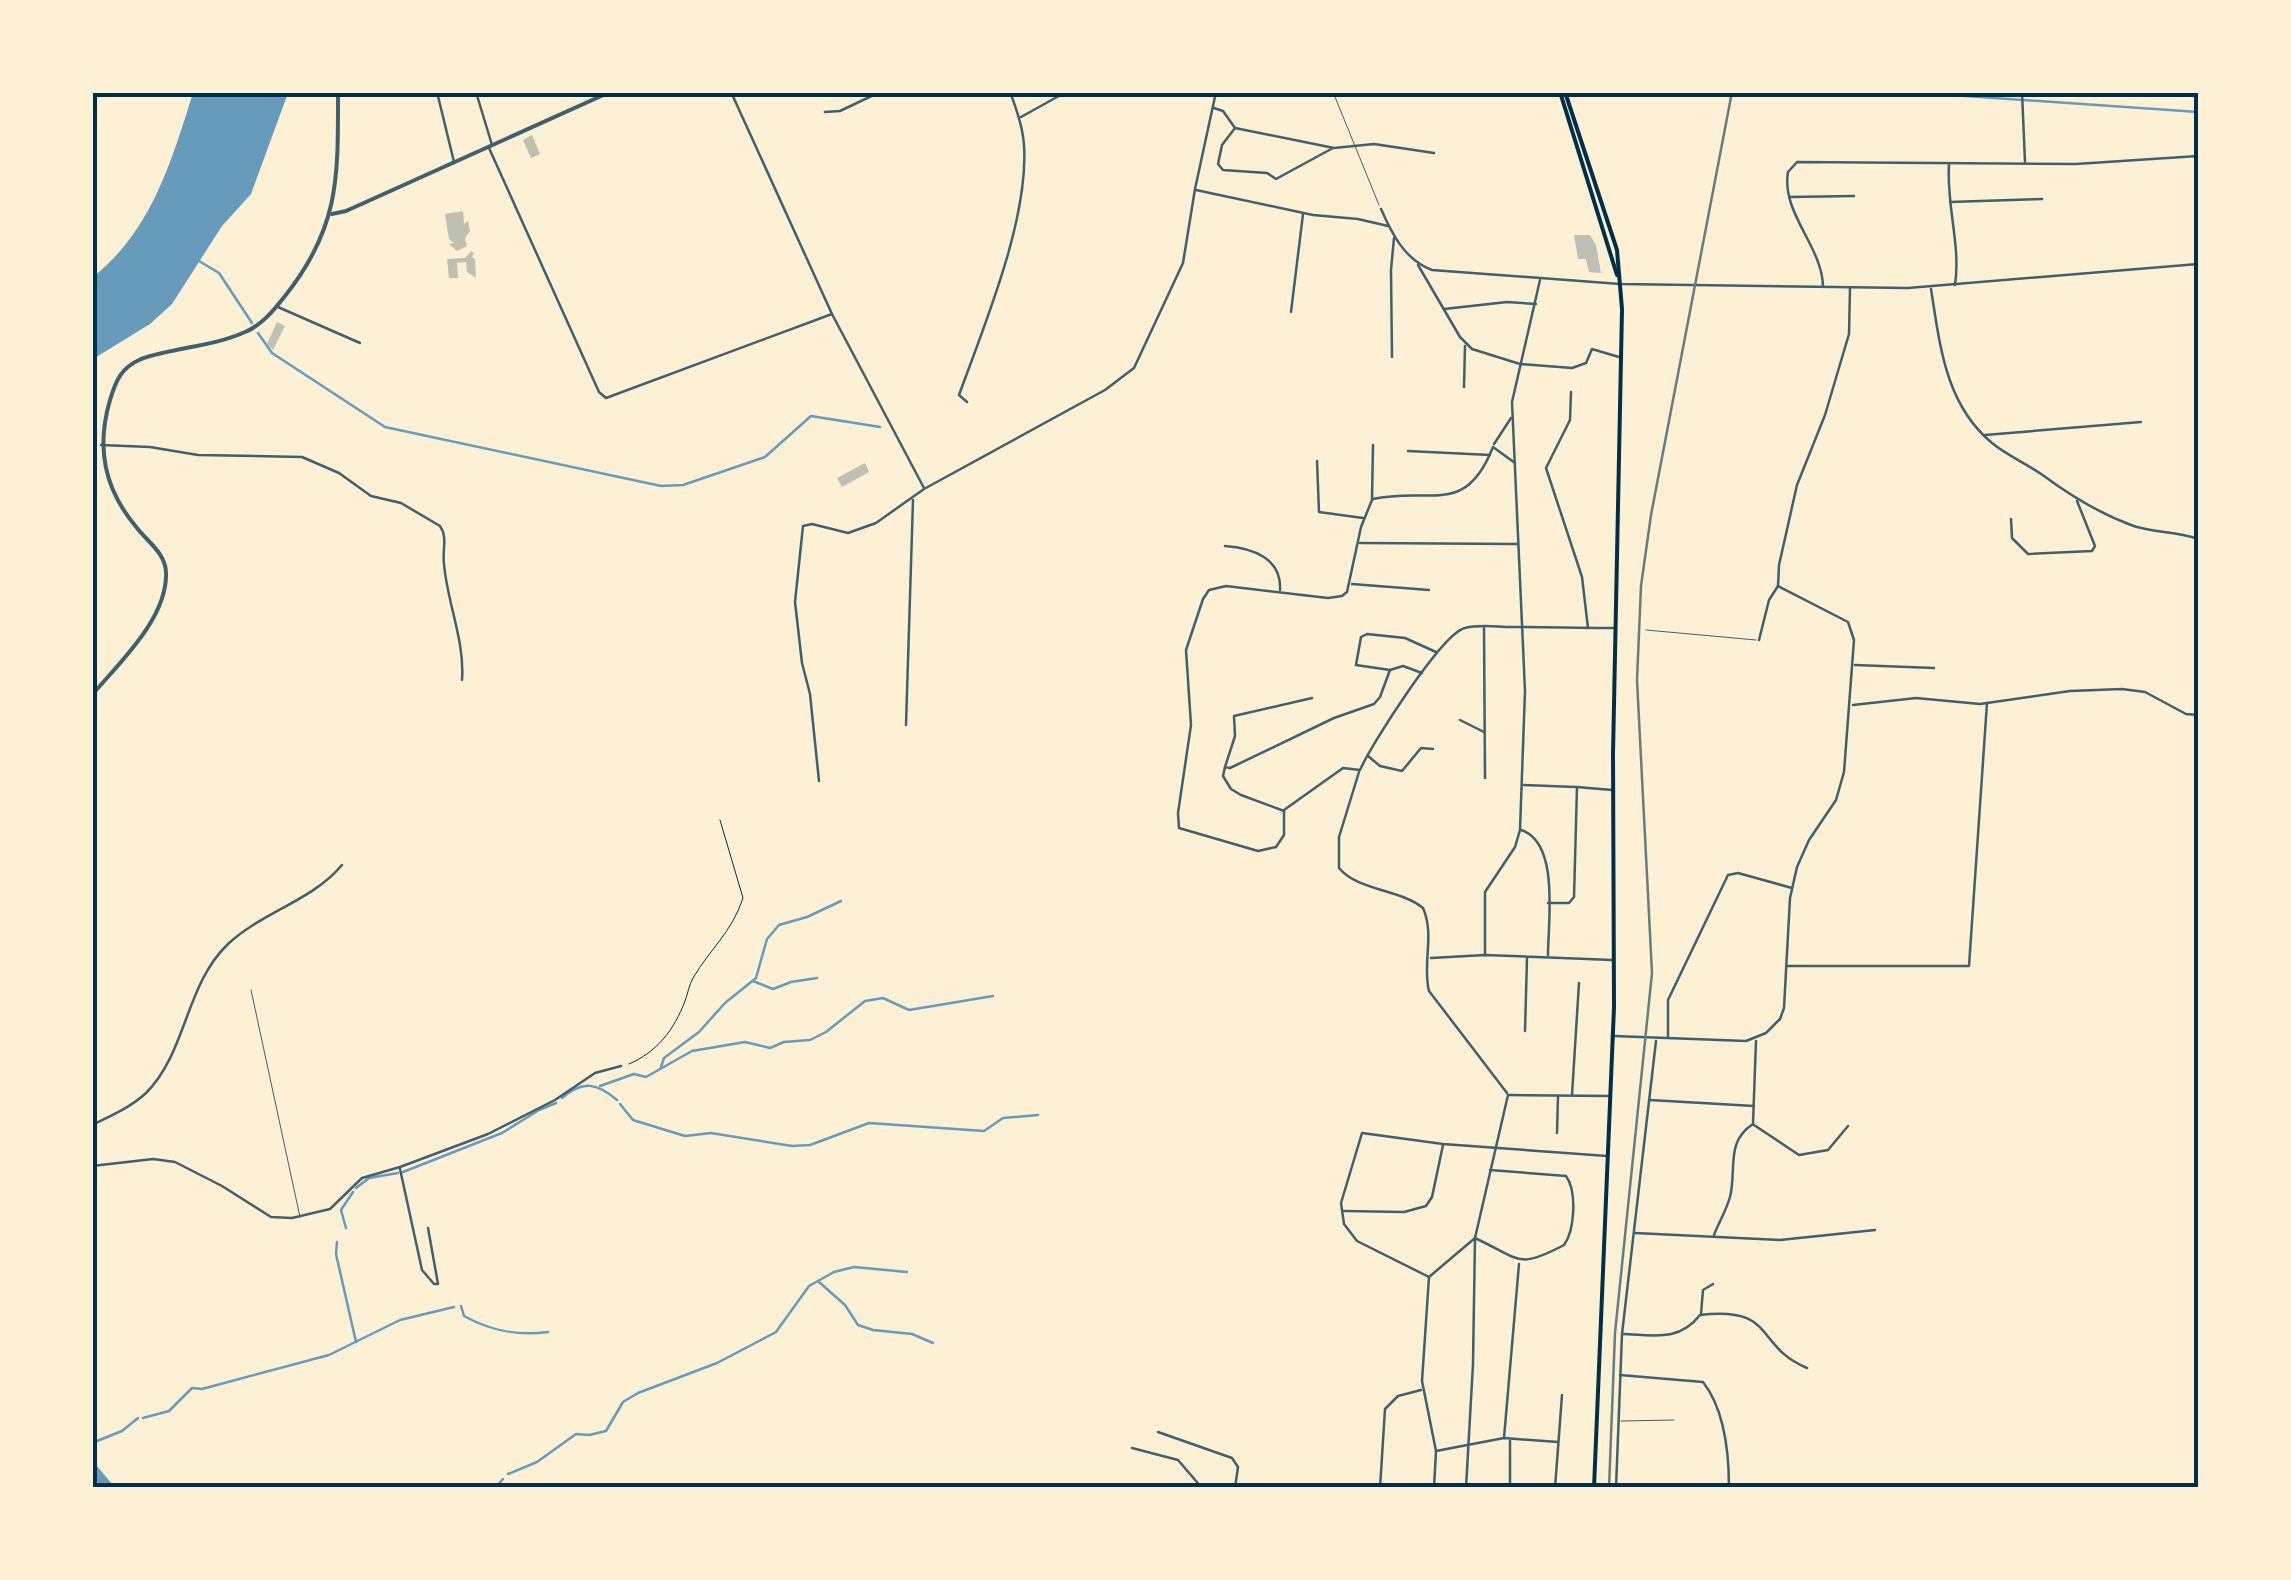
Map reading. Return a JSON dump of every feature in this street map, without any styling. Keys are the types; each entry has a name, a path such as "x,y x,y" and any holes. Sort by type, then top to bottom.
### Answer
{"main road":[{"path":"1563,92 1615,242 1622,359 1615,628 1613,1036 1594,1488"}],"street":[{"path":"92,695 152,618 166,574 159,554 123,506 104,464 102,444 114,388 124,368 160,353 241,334 258,325 308,265 332,214 338,92"},
{"path":"437,92 455,163"},
{"path":"476,92 491,147 606,398 832,314"},
{"path":"332,214 346,212 610,92"},
{"path":"731,92 832,314 924,489"},
{"path":"825,112 840,111 880,92"},
{"path":"967,402 959,395 1005,261 1020,199 1024,148 1010,92"},
{"path":"1019,117 1066,92"},
{"path":"820,781 795,602 802,528 809,524 853,532 876,523 924,489 1105,390 1134,368 1183,262 1194,189 1216,92"},
{"path":"2022,95 2025,164"},
{"path":"1214,108 1222,110 1234,128 1334,148"},
{"path":"1234,128 1218,164 1224,170 1267,173 1272,178 1334,148 1354,144 1434,154"},
{"path":"1823,286 1823,277 1789,197 1788,172 1797,162 2025,164 2198,156"},
{"path":"1949,163 1949,202 1958,266 1956,286"},
{"path":"1194,189 1388,226"},
{"path":"1789,197 1854,196"},
{"path":"1949,202 2042,199"},
{"path":"1381,209 1394,237 1417,264 1466,345 1464,386"},
{"path":"1291,312 1304,213"},
{"path":"1392,358 1394,237"},
{"path":"1417,264 1432,270 1620,284 1931,288 2198,264"},
{"path":"1485,955 1485,892 1515,847 1520,830 1525,690 1512,402 1541,278"},
{"path":"1759,640 1772,592 1778,586 1797,486 1824,420 1850,334 1850,286"},
{"path":"1931,288 1950,386 1984,435 2076,499 2136,526 2198,539"},
{"path":"1443,309 1507,302 1537,304"},
{"path":"276,307 360,344"},
{"path":"1466,345 1520,364 1576,367 1586,363 1592,349 1608,351 1622,359"},
{"path":"1571,392 1570,420 1546,468 1582,577 1588,628"},
{"path":"1372,500 1461,492 1479,475 1507,419 1512,417"},
{"path":"1984,435 2141,422"},
{"path":"102,444 198,456 302,457 339,473 365,493 400,503 440,526 445,532 444,565 462,680"},
{"path":"1284,811 1282,842 1267,850 1179,828 1191,725 1186,650 1202,599 1216,587 1336,598 1347,592 1372,500 1373,445"},
{"path":"1493,447 1515,463"},
{"path":"1408,451 1490,455"},
{"path":"1317,461 1319,512 1364,518"},
{"path":"906,726 913,499"},
{"path":"2011,519 2012,538 2028,554 2092,551 2095,546 2076,499"},
{"path":"1358,543 1518,544"},
{"path":"1225,546 1252,552 1273,564 1280,573 1280,592"},
{"path":"1350,584 1429,590"},
{"path":"1613,1036 1756,1038 1770,1030 1782,1014 1792,888 1802,852 1836,800 1841,784 1852,705 1854,632 1848,622 1778,586"},
{"path":"1508,1095 1434,1000 1426,979 1427,918 1420,905 1342,871 1338,862 1340,836 1367,754 1453,634 1465,628 1484,627 1615,628"},
{"path":"1484,627 1485,778"},
{"path":"1423,673 1403,666 1390,670 1356,665 1363,635 1405,638 1438,652"},
{"path":"1853,665 1934,668"},
{"path":"1225,767 1334,718 1371,706 1380,697 1390,670"},
{"path":"1852,705 1916,698 1987,704 2070,691 2122,689 2145,692 2186,714 2198,716"},
{"path":"1284,811 1231,789 1222,776 1235,736 1234,716 1312,698"},
{"path":"1786,966 1892,964 1964,969 1970,964 1976,822 1987,704"},
{"path":"1460,720 1485,732"},
{"path":"1367,754 1380,766 1396,771 1406,766 1421,748 1433,750"},
{"path":"1284,811 1343,768 1360,770"},
{"path":"1522,785 1613,790"},
{"path":"1548,903 1574,900 1577,787"},
{"path":"1520,830 1533,835 1546,853 1548,958"},
{"path":"92,1125 130,1105 150,1089 175,1049 204,978 226,946 326,883 342,864"},
{"path":"1668,1038 1668,1000 1728,876 1738,872 1792,888"},
{"path":"1429,958 1485,955 1614,960"},
{"path":"1526,1032 1527,957"},
{"path":"1572,1095 1579,983"},
{"path":"1616,1488 1622,1334 1657,1038"},
{"path":"1754,1124 1756,1038"},
{"path":"92,1166 164,1159 196,1172 271,1217 300,1217 330,1209 362,1178 400,1168 488,1134 554,1100 596,1072 621,1066"},
{"path":"1508,1095 1611,1096"},
{"path":"1466,1488 1475,1238 1508,1095"},
{"path":"1557,1133 1558,1095"},
{"path":"1648,1100 1754,1106"},
{"path":"1754,1124 1798,1155 1828,1150 1848,1126"},
{"path":"1714,1235 1731,1194 1734,1148 1754,1124"},
{"path":"1429,1277 1357,1241 1346,1228 1341,1213 1362,1132 1444,1144 1608,1156"},
{"path":"1341,1213 1404,1212 1426,1206 1432,1197 1444,1144"},
{"path":"400,1168 422,1270 438,1284 428,1228"},
{"path":"1475,1238 1519,1262 1568,1242 1571,1229 1571,1182 1563,1176 1490,1170"},
{"path":"1633,1233 1780,1240 1875,1230"},
{"path":"1434,1488 1436,1451 1422,1390 1429,1277 1475,1238"},
{"path":"1504,1438 1519,1262"},
{"path":"1622,1334 1673,1334 1689,1329 1700,1316 1703,1290 1712,1284"},
{"path":"1700,1316 1722,1313 1751,1317 1791,1360 1807,1368"},
{"path":"1619,1374 1703,1382 1717,1408 1725,1440 1728,1488"},
{"path":"1380,1488 1386,1408 1398,1396 1422,1390"},
{"path":"1555,1488 1562,1395"},
{"path":"1158,1432 1232,1458 1238,1468 1235,1488"},
{"path":"1436,1451 1504,1438 1558,1442"},
{"path":"1510,1439 1510,1488"},
{"path":"1132,1448 1178,1460 1202,1488"}],"lane":[{"path":"1333,92 1381,209"},
{"path":"1646,630 1759,640"},
{"path":"252,990 300,1217"},
{"path":"1618,1420 1674,1420"}],"path":[{"path":"621,1066 639,1060 666,1038 692,980 727,933 739,909 743,898 720,820"}],"water":[{"path":"193,93 288,93 251,194 222,226 172,304 150,324 93,359 93,277 145,216 167,169"}],"building":[{"path":"532,135 540,154 531,158 523,140"},
{"path":"463,211 464,224 468,221 470,231 465,238 467,246 457,251 449,244 454,243 449,239 445,214"},
{"path":"1574,235 1590,235 1601,273 1589,272 1586,259 1578,259"},
{"path":"471,251 476,278 467,272 466,262 457,263 458,278 449,278 447,259 465,258"},
{"path":"277,322 285,326 273,350 267,344"},
{"path":"865,463 869,472 842,487 837,478"}],"waterway":[{"path":"1908,92 2198,112"},
{"path":"199,261 219,273 252,323"},
{"path":"258,333 272,353 385,427 661,486 683,485 765,457 811,416 880,427"},
{"path":"661,1067 664,1058 699,1032 725,1003 756,978 767,939 779,925 841,901"},
{"path":"753,981 773,989 817,978"},
{"path":"600,1086 634,1074 646,1077 692,1051 745,1042 770,1048 784,1042 810,1040 865,1001 883,998 909,1010 993,996"},
{"path":"562,1098 577,1088 590,1086 617,1100"},
{"path":"403,1172 502,1133 556,1103"},
{"path":"620,1104 633,1120 685,1136 711,1133 792,1146 810,1145 869,1123 984,1131 1003,1118 1038,1115"},
{"path":"356,1188 369,1178 398,1173"},
{"path":"346,1228 341,1210 353,1192"},
{"path":"337,1242 336,1254 356,1342"},
{"path":"508,1474 537,1462 576,1434 606,1431 623,1402 638,1393 717,1363 776,1332 809,1286 834,1272 854,1267 907,1272"},
{"path":"819,1282 845,1305 858,1325 912,1334 933,1343"},
{"path":"461,1306 464,1316 494,1329 548,1332"},
{"path":"143,1418 169,1411 192,1388 202,1389 329,1355 400,1320 454,1307"},
{"path":"92,1443 122,1431 138,1418"},
{"path":"92,1468 109,1488"},
{"path":"495,1488 503,1479"}],"railway":[{"path":"1609,1488 1615,1333 1652,973 1637,680 1641,586 1651,515 1732,92"}]}
